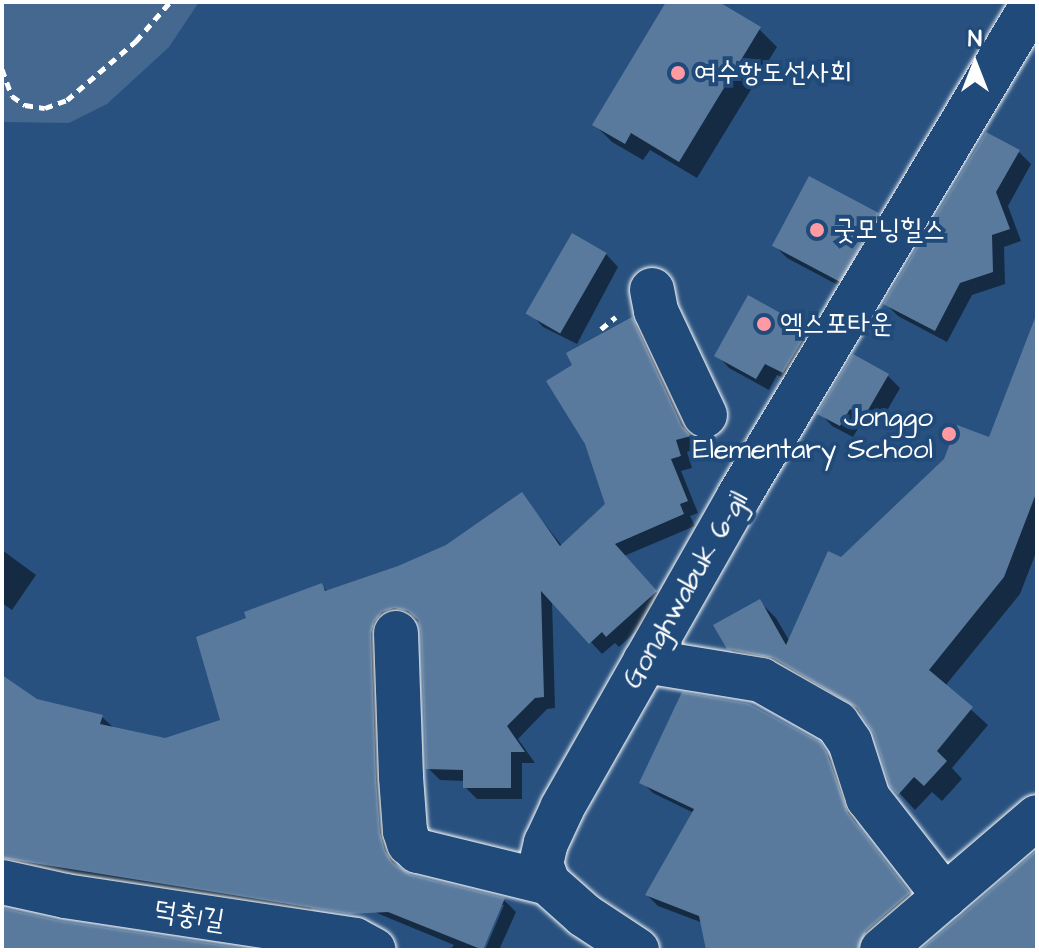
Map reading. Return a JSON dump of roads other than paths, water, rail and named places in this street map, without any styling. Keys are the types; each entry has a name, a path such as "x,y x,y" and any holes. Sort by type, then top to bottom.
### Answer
{"street":[{"name":"Gonghwabuk 6-gil","path":"548,883 541,864 546,843 645,661 739,496 1034,2"},
{"path":"652,290 656,311 705,415"},
{"path":"396,633 405,831 409,843 418,851 548,883 584,915 637,950"},
{"path":"645,661 761,680 837,723 850,742 868,798 945,897"},
{"path":"882,950 1037,817"},
{"name":"덕충1길","path":"2,882 255,938 355,940 374,950"}],"place":[{"name":"여수항도선사회","path":"678,73"},
{"name":"굿모닝힐스","path":"817,230"},
{"name":"엑스포타운","path":"764,324"},
{"name":"Jonggo Elementary School","path":"949,434"}]}
